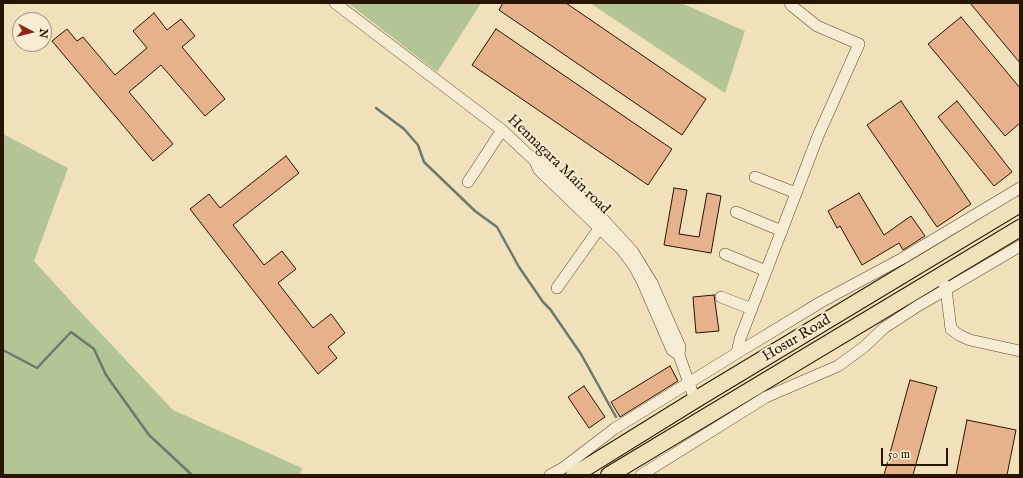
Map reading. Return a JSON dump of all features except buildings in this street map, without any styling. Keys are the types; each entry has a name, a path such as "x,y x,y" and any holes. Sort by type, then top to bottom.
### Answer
{"highway":[{"name":"Hosur Road","path":"574,475 1020,204"},
{"name":"Hosur Road","path":"609,475 944,282 1020,228"}],"street":[{"name":"Hennagara Main road","path":"335,3 502,130 535,161 539,170 603,224 634,266 672,350 679,355 688,383 696,400"},
{"path":"737,353 740,339 818,136 859,44 817,26 790,3"},
{"path":"468,182 502,130"},
{"path":"755,177 796,193"},
{"path":"550,475 563,468 614,428 821,302 903,258 1020,188"},
{"path":"736,212 782,231"},
{"path":"557,288 603,224"},
{"path":"642,475 766,397 838,366 864,347 884,328 944,282 1020,246"},
{"path":"725,254 766,271"},
{"path":"944,282 951,329 970,340 1020,351"},
{"path":"721,297 752,309"}],"green space":[{"path":"348,3 481,3 437,72"},
{"path":"590,3 681,3 745,31 725,93"},
{"path":"3,134 68,168 34,261 173,410 302,468 300,475 3,475"}],"waterway":[{"path":"376,108 404,129 418,145 424,162 475,211 497,227 519,267 581,354 616,417"},
{"path":"3,350 37,368 71,332 94,349 106,375 149,435 192,475"}]}
